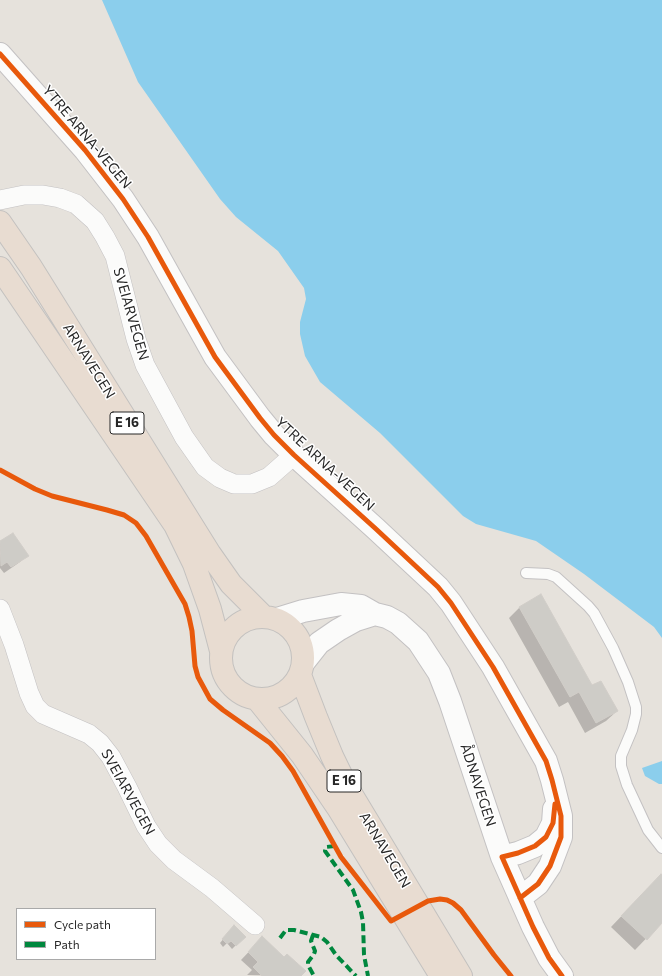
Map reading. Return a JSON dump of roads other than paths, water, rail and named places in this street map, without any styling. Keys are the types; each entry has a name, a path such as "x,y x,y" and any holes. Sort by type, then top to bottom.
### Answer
{"highway":[{"name":"ARNAVEGEN","path":"0,222 31,267 210,554 231,584 270,618"},
{"name":"ARNAVEGEN","path":"0,268 175,525 194,564 210,609 221,650"},
{"path":"221,650 225,640 232,630 241,622 252,618 270,618"},
{"name":"E 16","path":"270,618 286,624 295,632 302,646 302,669"},
{"name":"E 16","path":"221,650 222,667 229,683 241,693 257,699"},
{"name":"ARNAVEGEN","path":"302,669 324,737 347,787 461,976"},
{"path":"257,699 270,699 283,694 293,686 302,669"},
{"name":"ARNAVEGEN","path":"257,699 302,755 320,782 441,976"}],"street":[{"name":"YTRE ARNA-VEGEN","path":"0,54 85,150 124,199 148,237 215,357 260,418 294,455 438,587 451,603 493,667 546,761 560,816 561,837 559,846 550,866 538,884 520,898"},
{"name":"SVEIARVEGEN","path":"0,200 24,195 43,195 60,198 76,204 95,221 115,256 136,339 145,365 184,437 205,466 220,478 234,484 252,484 269,477 294,455"},
{"name":"ÅDNAVEGEN","path":"270,618 341,604 361,606 375,614 387,617 398,623 418,641 439,673 450,701 502,857 549,958 562,976"},
{"name":"SVEIARVEGEN","path":"0,609 14,645 29,693 35,706 43,714 89,734 100,743 111,757 146,826 158,844 174,860 212,888 255,925"},
{"path":"302,669 319,643 356,620 375,614"},
{"name":"YTRE ARNA-VEGEN","path":"502,857 518,853 535,846 546,837 552,823 556,796"}],"lane":[{"path":"526,573 548,574 556,578 594,613 613,648 628,682 636,707 632,730 621,756 621,766 627,785 648,830 662,848"}],"water":[{"path":"102,0 662,0 662,638 654,627 584,574 536,541 476,524 463,516 380,433 320,382 305,356 300,334 300,322 306,299 304,288 278,251 236,217 220,199 138,82"},
{"path":"662,761 662,784 659,784 645,776 642,768"}]}
